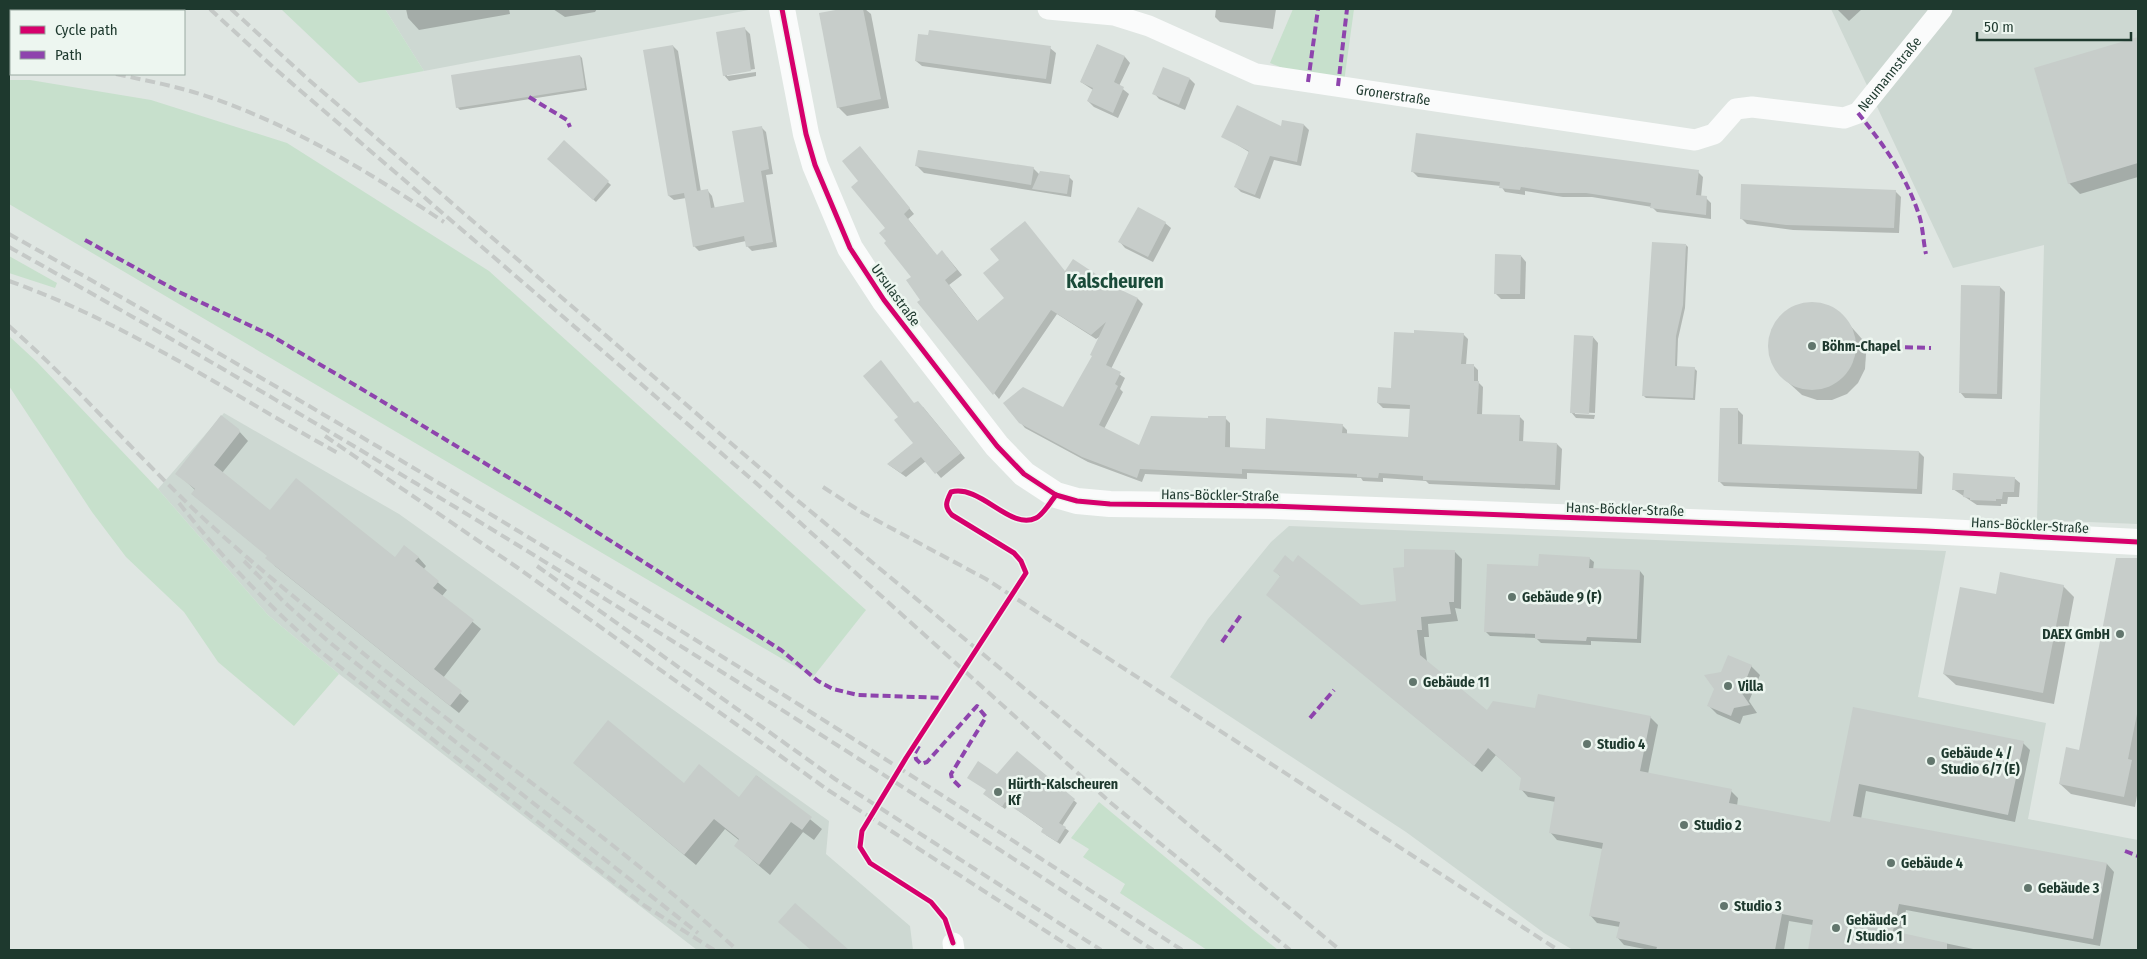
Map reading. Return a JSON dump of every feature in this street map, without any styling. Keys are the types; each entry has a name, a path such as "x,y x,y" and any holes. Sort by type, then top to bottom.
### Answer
{"street":[{"name":"Ursulastraße","path":"782,9 806,134 815,165 838,222 859,263 884,300 991,438 1024,474 1056,495 1077,502 1110,504"},
{"name":"Gronerstraße","path":"1048,9 1114,15 1149,26 1256,74 1695,140 1714,134 1736,108"},
{"name":"Neumannstraße","path":"1736,108 1752,107 1844,118 1858,113 1942,9"},
{"name":"Hans-Böckler-Straße","path":"1110,504 1271,506 1926,531 2138,542"}],"shaded area":[{"path":"385,9 754,9 424,71"},
{"path":"1831,9 2138,9 2138,524 2037,520 2044,245 1953,268"},
{"path":"224,413 399,514 829,821 826,854 910,926 913,950 697,950 339,674 268,615 158,489"},
{"path":"1289,526 1946,551 1918,697 2046,723 2028,819 2138,840 2138,950 1573,950 1544,933 1406,832 1170,677 1208,619 1271,542"}],"green space":[{"path":"281,9 385,9 424,71 359,83"},
{"path":"1293,9 1354,9 1344,82 1303,76 1270,63"},
{"path":"9,80 30,80 151,100 287,143 489,271 866,610 813,677 9,204"},
{"path":"9,256 57,283 55,288 9,273"},
{"path":"9,336 37,362 158,489 268,615 339,674 294,726 218,662 184,612 126,557 92,512 9,386"},
{"path":"1099,802 1278,950 1207,950 1120,893 1125,884 1083,857 1089,849 1071,838"}],"building":[{"path":"841,9 863,9 881,99 837,108 819,13"},
{"path":"745,27 751,71 723,76 716,32"},
{"path":"929,30 1051,46 1046,79 915,61 918,34 928,35"},
{"path":"2138,37 2138,163 2068,184 2034,68"},
{"path":"1097,44 1125,56 1114,82 1124,87 1113,113 1087,101 1093,88 1080,82"},
{"path":"673,45 697,191 708,189 711,208 744,202 732,131 762,126 769,169 761,171 773,242 746,247 744,236 693,247 684,193 668,196 643,50"},
{"path":"580,55 585,88 456,108 451,75"},
{"path":"1163,67 1190,78 1179,105 1152,94"},
{"path":"1237,105 1281,126 1282,120 1304,124 1297,162 1270,156 1255,195 1234,187 1249,151 1221,137"},
{"path":"1416,133 1699,170 1696,195 1707,196 1706,215 1650,208 1651,203 1586,193 1557,193 1521,187 1520,190 1499,188 1500,182 1411,172"},
{"path":"564,140 609,181 593,200 547,159"},
{"path":"860,146 910,208 904,214 937,255 942,250 957,270 945,280 977,321 1004,298 983,273 999,260 990,249 1025,221 1065,271 1073,259 1117,288 1138,298 1106,365 1121,372 1115,384 1118,386 1099,425 1139,445 1151,416 1208,418 1208,416 1226,416 1225,447 1265,449 1266,418 1343,424 1342,433 1408,437 1410,405 1377,403 1378,387 1391,388 1394,332 1414,333 1414,330 1464,333 1461,364 1474,364 1474,381 1479,381 1477,414 1520,415 1519,441 1557,443 1555,485 1423,480 1423,476 1379,473 1378,478 1357,477 1357,474 1242,469 1242,474 1140,469 1137,478 1082,457 1019,423 1003,403 1023,387 1063,407 1092,356 1090,355 1106,322 1091,335 1051,310 993,395 917,302 920,300 906,280 911,277 884,243 886,241 879,233 885,228 851,187 858,181 842,161"},
{"path":"918,150 1034,167 1031,185 915,166"},
{"path":"1040,171 1070,175 1067,194 1032,189"},
{"path":"1741,184 1896,190 1894,228 1786,225 1740,219"},
{"path":"1138,207 1166,222 1148,257 1118,242"},
{"path":"1652,242 1686,244 1683,305 1676,336 1675,366 1695,367 1693,398 1642,396"},
{"path":"1495,254 1521,255 1520,294 1494,294"},
{"path":"1961,285 2000,286 1997,394 1959,393"},
{"name":"Böhm-Chapel","path":"1812,302 1829,306 1843,315 1852,329 1856,346 1852,363 1843,377 1829,386 1812,390 1795,386 1781,377 1772,363 1768,346 1772,329 1781,315 1795,306"},
{"path":"1574,335 1593,336 1589,414 1570,413"},
{"path":"881,360 914,403 918,401 961,453 935,474 921,457 901,473 887,464 913,443 894,420 898,417 863,376"},
{"path":"1720,408 1738,408 1738,444 1919,451 1917,489 1718,482"},
{"path":"221,415 239,429 240,432 214,465 270,510 296,478 395,557 404,545 419,557 415,561 439,581 433,588 474,620 434,669 462,691 450,706 265,558 267,556 191,494 195,489 175,474"},
{"path":"1953,473 2015,477 2014,492 2003,492 2002,499 1996,499 1996,501 1970,500 1970,498 1963,497 1964,490 1952,490"},
{"path":"1404,549 1455,550 1454,602 1449,602 1451,614 1421,617 1422,630 1417,630 1420,655 1487,710 1493,701 1535,708 1538,694 1651,716 1640,771 1732,789 1729,803 1830,822 1853,707 2024,741 2008,815 1859,784 1853,816 2107,863 2093,939 1899,904 1893,931 1947,943 1947,950 1808,950 1813,920 1782,914 1775,950 1656,950 1657,947 1616,938 1620,922 1589,916 1603,843 1549,833 1555,797 1519,790 1521,778 1488,748 1474,766 1266,595 1280,576 1273,571 1285,555 1293,562 1298,555 1361,605 1396,601 1393,568 1404,567"},
{"name":"Gebäude 9 (F)","path":"1539,554 1590,557 1589,568 1640,570 1637,639 1587,637 1586,641 1535,639 1535,634 1484,632 1487,564 1538,566"},
{"name":"DAEX GmbH","path":"2116,558 2138,558 2138,709 2128,759 2132,760 2124,797 2059,784 2066,747 2079,750"},
{"path":"2000,572 2064,585 2043,693 1943,674 1960,587 1996,594"},
{"name":"Villa","path":"1728,655 1752,665 1741,692 1750,705 1734,708 1731,716 1707,706 1714,689 1704,675 1721,672"},
{"path":"608,720 684,783 699,764 739,797 756,775 812,817 802,830 791,822 759,865 734,846 739,839 714,819 684,855 573,763"},
{"path":"1017,751 1075,799 1059,823 1066,827 1057,842 1041,832 1043,828 1005,802 1002,807 983,794 986,790 967,778 978,761 997,774"},
{"path":"795,903 849,950 811,950 778,922"}],"railway":[{"path":"210,9 273,67 756,483 1111,803 1290,950"},
{"path":"231,9 309,80 797,500 1340,950"},
{"path":"121,75 200,94 273,123 332,152 444,222"},
{"path":"9,234 307,405 602,582 748,672 1182,950"},
{"path":"9,247 300,414 444,500 730,677 1153,950"},
{"path":"9,281 96,317 137,338 338,453"},
{"path":"9,326 74,388 180,496 257,565 387,672 640,867 737,950"},
{"path":"325,436 518,568 828,790 1075,950"},
{"path":"823,487 863,513 986,579 1558,950"},
{"path":"179,503 247,581 321,652 645,906 714,950"},
{"path":"244,561 285,603 329,642 698,933"},
{"path":"537,566 835,779 1101,950"}],"marked path":[{"path":"1308,82 1318,9"},
{"path":"1338,86 1347,9"},
{"path":"529,97 567,120 570,127"},
{"path":"1858,113 1885,148 1907,185 1920,217 1926,254"},
{"path":"85,240 179,292 270,335 360,388 564,511 781,650 818,681 833,689 858,695 946,698 945,701"},
{"path":"1857,346 1931,348"},
{"path":"1222,642 1241,615"},
{"path":"1310,718 1334,690"},
{"path":"919,746 915,753 916,759 921,764 927,762 977,706 986,717 951,774 952,779 960,787"},
{"path":"2125,851 2138,856"}],"cycle path":[{"path":"782,9 806,134 815,165 850,248 884,300 997,446 1024,474 1056,495 1077,501 1110,504 1271,506 1926,531 2138,542"},
{"path":"953,943 945,919 931,902 870,863 860,847 862,831 906,758 1026,573 1021,561 1014,553 952,515 947,504 951,492 962,491 973,495 1016,518 1026,520 1039,516 1056,495"}],"place":[{"name":"Böhm-Chapel","path":"1812,346"},
{"name":"Gebäude 9 (F)","path":"1512,597"},
{"name":"DAEX GmbH","path":"2120,634"},
{"name":"Gebäude 11","path":"1413,682"},
{"name":"Villa","path":"1728,686"},
{"name":"Studio 4","path":"1587,744"},
{"name":"Gebäude 4 / Studio 6/7 (E)","path":"1931,761"},
{"name":"Hürth-Kalscheuren Kf","path":"998,792"},
{"name":"Studio 2","path":"1684,825"},
{"name":"Gebäude 4","path":"1891,863"},
{"name":"Gebäude 3","path":"2028,888"},
{"name":"Studio 3","path":"1724,906"},
{"name":"Gebäude 1 / Studio 1","path":"1836,928"}],"district":[{"name":"Kalscheuren","path":"1115,281"}]}
